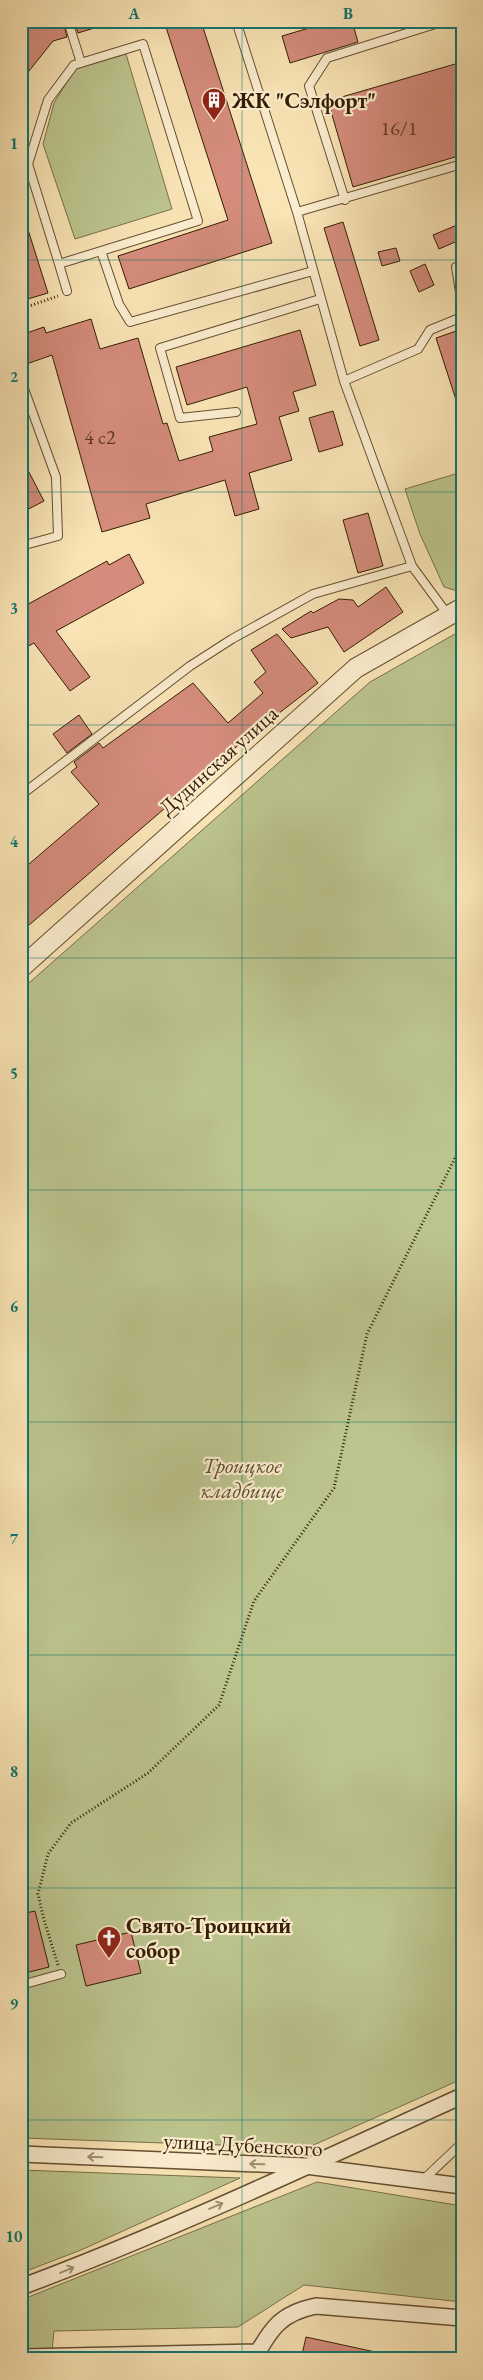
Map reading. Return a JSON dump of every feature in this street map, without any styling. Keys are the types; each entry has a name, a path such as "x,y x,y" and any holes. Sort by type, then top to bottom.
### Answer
{"street":[{"name":"Дудинская улица","path":"21,968 356,668 455,611"},
{"path":"21,2287 67,2270 462,2096"},
{"name":"улица Дубенского","path":"21,2154 306,2166 462,2186"},
{"path":"21,2357 256,2356 280,2320 298,2310 316,2306 462,2318"}],"lane":[{"path":"68,21 81,64"},
{"path":"236,21 297,212 344,381 412,566 455,611"},
{"path":"345,200 309,86 327,58 445,21"},
{"path":"59,264 198,220 143,44 74,65 48,100 28,164 67,291"},
{"path":"297,212 345,200 462,164"},
{"path":"101,251 119,304 130,322 313,271"},
{"path":"462,265 456,267 462,305"},
{"path":"236,412 180,418 160,348 320,299"},
{"path":"344,381 418,349 430,330 462,317"},
{"path":"21,546 58,536 56,477 23,386"},
{"path":"21,795 190,666 232,639 313,594 412,566"},
{"path":"21,1985 61,1974"},
{"path":"422,2182 462,2143"}],"path":[{"path":"21,309 56,298 67,291"},
{"path":"61,1974 38,1894 48,1854 71,1824 148,1773 219,1705 254,1601 334,1488 366,1334 462,1144"}],"green space":[{"path":"126,54 172,209 75,239 43,144 54,103 75,69"},
{"path":"462,472 461,592 444,587 420,534 405,489"},
{"name":"Троицкое кладбище","path":"462,630 462,2079 307,2148 21,2138 21,990 370,682"},
{"path":"21,2170 240,2178 81,2250 21,2273"},
{"path":"317,2182 462,2206 462,2302 304,2285 238,2327 54,2331 52,2350 21,2349 21,2300"}],"building":[{"path":"31,21 63,21 67,37 53,41 21,81 21,33"},
{"path":"74,21 106,21 107,24 78,33"},
{"name":"ЖК \"Сэлфорт\"","path":"164,21 201,21 272,243 129,289 118,256 228,220"},
{"path":"333,21 352,21 358,42 290,63 282,36"},
{"path":"462,62 462,155 353,187 328,101"},
{"path":"21,217 24,217 48,293 21,301"},
{"path":"343,222 379,340 360,346 324,228"},
{"path":"462,223 462,239 439,249 433,235"},
{"path":"396,248 400,261 382,266 378,252"},
{"path":"425,264 434,285 419,292 410,271"},
{"path":"91,319 100,349 138,338 163,424 167,423 179,461 213,451 209,437 257,424 247,387 187,405 176,367 300,330 316,385 293,392 299,411 279,417 292,460 249,473 259,509 235,516 225,480 146,504 150,518 102,532 52,355 21,366 21,335 44,327 46,333"},
{"path":"462,329 462,409 459,409 436,338"},
{"path":"333,411 343,445 319,452 309,418"},
{"path":"21,457 44,501 21,513"},
{"path":"368,513 383,566 358,573 343,520"},
{"path":"129,554 144,583 56,631 90,677 70,691 34,643 21,650 21,608 107,561 109,565"},
{"path":"386,587 403,612 344,652 328,627 291,638 282,629 311,611 313,613 339,599 353,600 358,607"},
{"path":"277,634 318,683 243,741 21,932 21,855 29,864 99,804 71,772 77,767 74,762 99,743 103,748 193,683 228,723 263,693 254,682 266,672 251,650"},
{"path":"79,715 92,734 67,753 53,734"},
{"path":"35,1911 49,1967 21,1974 21,1914"},
{"name":"Свято-Троицкий собор","path":"131,1932 141,1973 86,1986 76,1945"},
{"path":"306,2337 380,2353 380,2359 301,2359"}],"place":[{"name":"ЖК \"Сэлфорт\"","path":"214,121"},
{"name":"Свято-Троицкий собор","path":"109,1959"}]}
